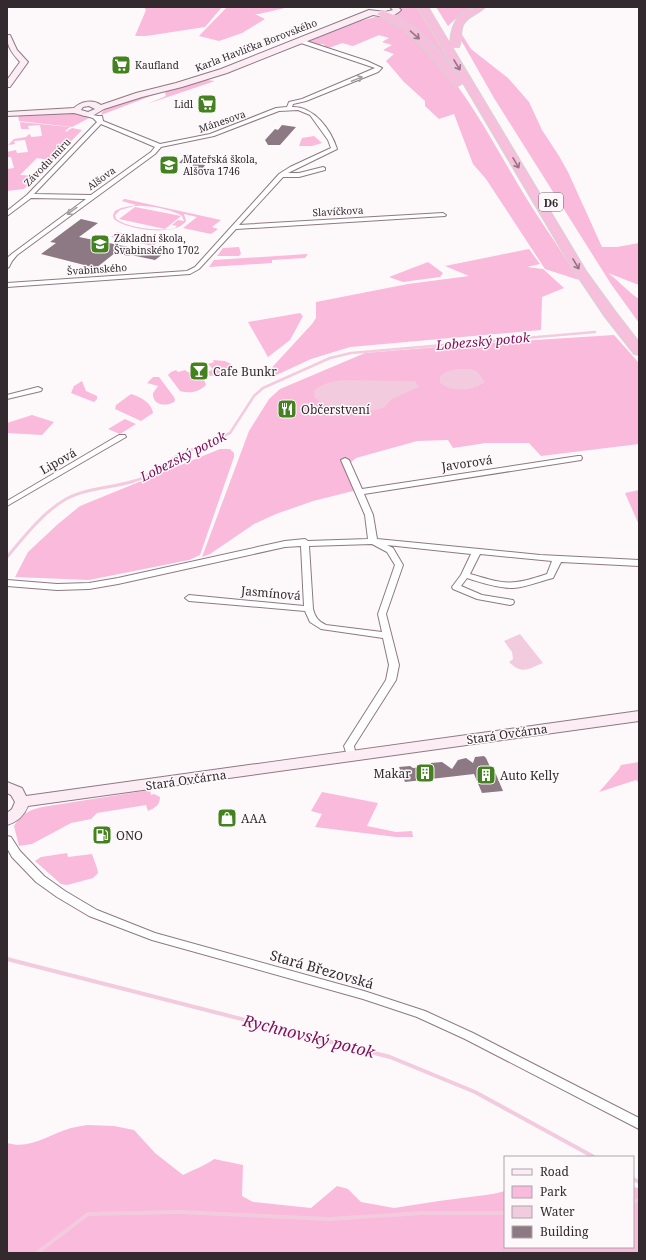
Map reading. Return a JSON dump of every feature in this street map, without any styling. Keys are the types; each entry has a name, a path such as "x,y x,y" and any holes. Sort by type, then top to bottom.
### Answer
{"highway":[{"name":"D6","path":"423,7 580,271 610,314 639,351"},
{"name":"D6","path":"432,7 591,270 639,334"},
{"path":"455,45 455,29 460,21 466,15 480,7"},
{"path":"376,11 397,20 421,40 489,117"}],"street":[{"name":"Karla Havlíčka Borovského","path":"84,114 91,113 139,95 210,75 376,11 394,12 397,10 394,7"},
{"path":"7,37 14,51 24,62 7,85"},
{"name":"Mánesova","path":"289,108 291,103 304,100 378,70 378,67 300,41"},
{"path":"76,110 81,105 96,105 99,109 101,119 100,122"},
{"name":"Mánesova","path":"159,146 212,135 278,109 299,108 309,112 331,140 334,149 292,168 281,175"},
{"path":"7,114 76,110 95,117 100,122 159,146"},
{"name":"Závodu míru","path":"7,214 29,196 100,122"},
{"name":"Alšova","path":"7,266 9,260 15,254 153,153 159,146"},
{"path":"235,227 281,175 299,175 323,169"},
{"path":"29,196 92,197"},
{"name":"Slavíčkova","path":"235,227 443,215"},
{"name":"Švabinského","path":"7,285 188,273 197,268 235,227"},
{"path":"7,397 38,389"},
{"name":"Lipová","path":"7,504 122,438"},
{"name":"Javorová","path":"358,492 578,458"},
{"path":"345,460 369,515 373,541"},
{"path":"350,756 349,746 391,680 394,665 382,614 399,565 390,550 373,541"},
{"path":"7,584 56,587 89,586 285,544 305,542 373,541 557,559 639,563"},
{"path":"305,542 309,609"},
{"path":"477,551 465,575 456,587 480,597 510,602"},
{"path":"465,575 489,582 513,585 550,576 556,565 557,559"},
{"name":"Jasmínová","path":"189,598 309,609 311,618 320,626 387,636"},
{"name":"Stará Ovčárna","path":"22,802 639,716"},
{"path":"7,787 17,792 22,802 18,812 7,820"},
{"name":"Stará Březovská","path":"7,840 16,854 40,879 92,913 152,936 364,995 420,1014 469,1036 639,1124"}],"green space":[{"path":"144,7 222,7 205,27 146,36 135,36 146,10"},
{"path":"227,7 289,7 255,14 265,19 242,33 219,41 199,36"},
{"path":"398,7 417,7 460,79 431,48 398,17 392,14"},
{"path":"436,7 472,7 461,14 448,26"},
{"path":"379,16 388,18 395,22 428,51 461,91 489,134 528,201 579,280 545,269 486,179 473,164 454,114 439,119 425,106 425,101 404,82 386,61 394,54 383,50 392,45 382,42 389,38 379,35 353,46 342,43 329,48 331,49 322,47 325,45 322,44 318,46 306,42 353,23"},
{"path":"461,33 471,49 508,78 529,102 542,130 568,172 602,247 617,247 639,243 639,285 608,273 639,299 639,323 611,284 494,98 460,39"},
{"path":"207,80 215,81 147,104 166,96 165,93 167,91"},
{"path":"164,91 101,115 102,112 113,105"},
{"path":"68,112 91,117 72,127 19,121 18,115"},
{"path":"20,122 70,127 65,131 69,132 67,131 72,128 82,130 45,168 38,167 43,166 49,160 37,158 20,175 37,176 24,189 7,191 7,169 14,168 11,157 7,157 7,152 16,150 17,153 28,152 25,140 14,141 15,144 8,145 14,139 26,137 30,134 31,137 42,136 40,125 28,126 29,129 21,129"},
{"path":"314,136 322,143 312,146 299,146 302,138"},
{"path":"125,199 221,220 212,227 218,229 211,234 183,228 197,217 184,214 186,221 181,226 175,228 177,226 172,225 178,220 184,221 182,216 172,211 159,208 134,206 120,210 115,215 116,219 128,225 162,230 151,230 140,229 120,223 114,219 113,215 115,211 121,208 136,205 122,201"},
{"path":"135,207 181,216 165,229 119,219"},
{"path":"117,232 159,241 153,246 111,237"},
{"path":"239,247 241,254 239,256 217,256 223,248"},
{"path":"529,249 540,264 527,267 543,269 564,288 542,297 541,330 350,347 311,359 270,378 265,375 312,324 316,318 316,302 408,284 469,276 445,266"},
{"path":"308,254 305,258 272,260 272,263 209,267 214,260"},
{"path":"428,262 443,273 440,277 403,282 389,277"},
{"path":"300,313 303,316 290,340 268,357 248,322"},
{"path":"614,335 639,363 639,444 541,456 529,443 486,443 453,448 448,440 417,441 356,458 350,463 360,487 353,491 313,501 276,514 254,524 210,554 202,557 249,431 269,399 280,389 365,353"},
{"path":"213,360 225,361 231,364 231,369 221,375 210,376 208,372 213,369 208,364 214,362"},
{"path":"176,370 178,372 185,370 203,378 206,385 194,392 180,391 168,375"},
{"path":"153,377 159,377 174,397 174,402 163,405 155,400 153,393 158,386 147,383"},
{"path":"82,381 86,391 97,396 97,399 94,402 71,393 74,386"},
{"path":"131,394 138,396 148,403 153,413 141,421 115,409 116,405"},
{"path":"32,415 54,422 42,435 7,433 7,423"},
{"path":"125,419 136,424 120,434 108,429"},
{"path":"220,449 230,449 234,453 234,457 200,555 189,560 89,580 15,577 28,552 80,506"},
{"path":"639,490 639,525 625,493"},
{"path":"639,762 639,783 636,780 599,792 621,765"},
{"path":"150,790 151,795 154,794 160,797 157,806 153,809 148,811 146,805 97,813 91,819 71,823 32,844 19,846 14,826 20,818 29,811 42,807"},
{"path":"322,792 378,803 367,826 396,832 412,831 413,837 396,837 315,827 322,814 311,811"},
{"path":"67,853 68,857 92,854 98,873 93,878 67,885 61,884 35,861 41,857"},
{"path":"87,1125 114,1126 134,1130 155,1153 183,1175 214,1159 243,1165 242,1196 253,1202 311,1208 337,1186 348,1189 361,1202 394,1208 504,1191 504,1248 634,1248 634,1187 638,1188 639,1253 7,1253 7,1143 16,1145 32,1143 71,1128"}],"water":[{"path":"471,369 478,372 485,382 462,390 451,388 440,383 440,376 448,371"},
{"path":"342,380 415,381 419,387 392,399 383,408 367,412 347,412 321,402 315,398 314,391 320,386"},
{"path":"520,634 543,663 529,669 522,670 509,662 513,659 512,652 504,641"}],"building":[{"path":"282,125 296,127 280,145 268,145 265,140 275,129 278,130"},
{"path":"186,155 196,156 190,164 179,163"},
{"path":"167,161 176,162 170,170 160,169"},
{"path":"194,164 205,165 199,174 187,172"},
{"name":"Základní škola, Švabinského 1702","path":"81,219 98,223 79,237 163,254 155,260 115,253 96,268 41,254 56,243 50,242"},
{"path":"484,756 492,771 495,772 503,791 482,793 474,774 405,782 399,767 410,766 413,768 430,766 431,763 442,762 452,769 458,760 466,758 473,763 475,757"}],"waterway":[{"name":"Lobezský potok","path":"134,481 143,478 175,457 230,433 254,396 263,388 330,358 351,353 595,332"},
{"name":"Lobezský potok","path":"7,557 27,533 49,511 66,499 91,490 134,481"},
{"name":"Rychnovský potok","path":"7,959 390,1057 475,1092 592,1156"},
{"name":"Rychnovský potok","path":"634,1180 639,1182"},
{"path":"634,1202 639,1200"},
{"path":"37,1253 88,1214 178,1212 329,1219 423,1213 504,1213"}],"place":[{"name":"Kaufland","path":"121,65"},
{"name":"Lidl","path":"207,104"},
{"name":"Mateřská škola, Alšova 1746","path":"169,165"},
{"name":"Základní škola, Švabinského 1702","path":"100,244"},
{"name":"Cafe Bunkr","path":"199,371"},
{"name":"Občerstvení","path":"287,409"},
{"name":"Makar","path":"425,773"},
{"name":"Auto Kelly","path":"486,775"},
{"name":"AAA","path":"227,818"},
{"name":"ONO","path":"102,835"}]}
